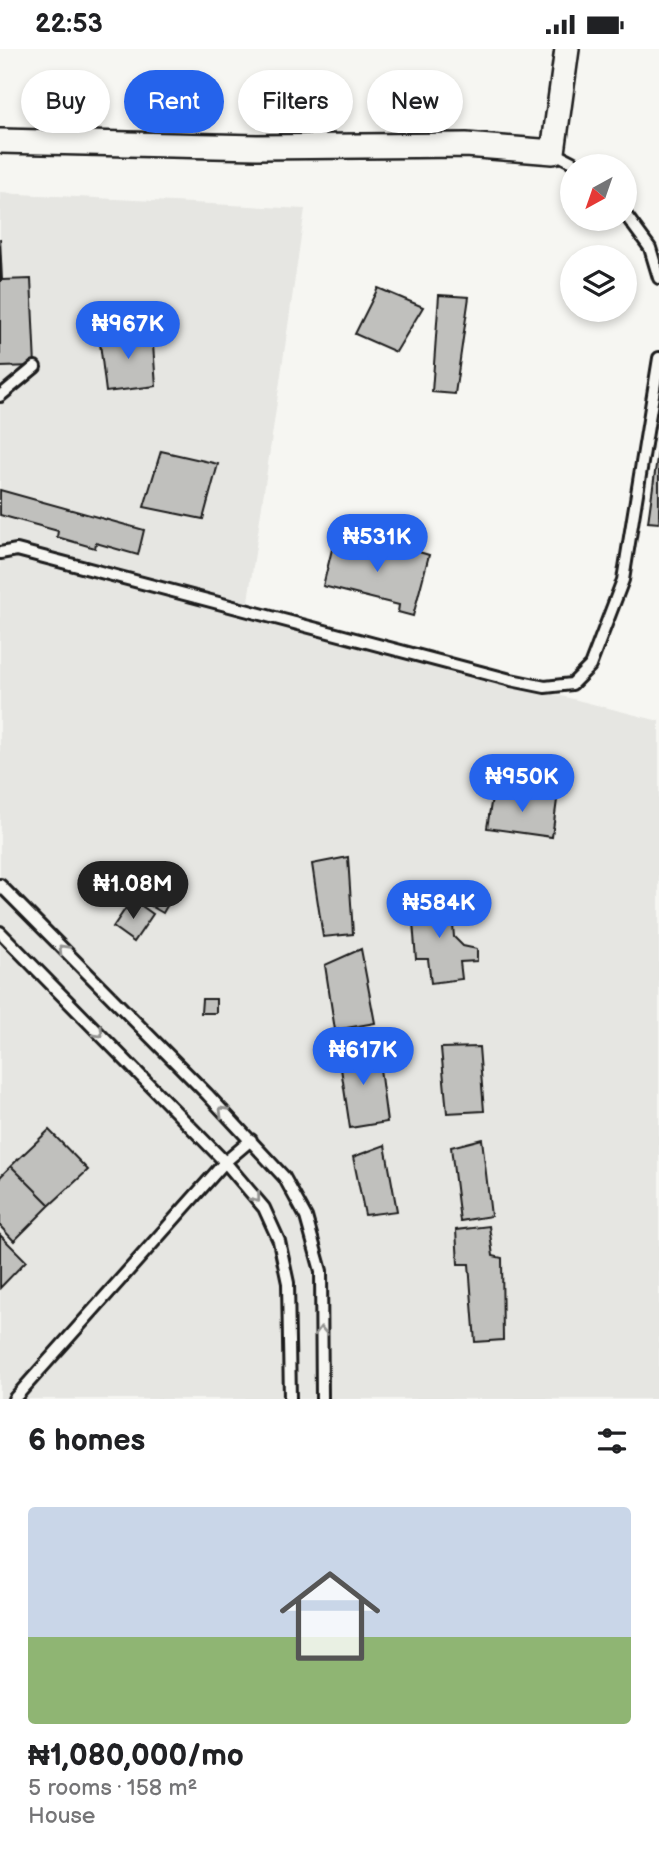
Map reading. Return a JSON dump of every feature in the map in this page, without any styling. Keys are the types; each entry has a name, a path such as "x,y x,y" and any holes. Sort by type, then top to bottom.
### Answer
{"street":[{"path":"0,141 257,147 466,145 553,152 566,49"}],"lane":[{"path":"553,152 560,156"},
{"path":"637,230 650,248 659,278"},
{"path":"0,553 17,550 511,680 545,687 572,684 590,666 623,580 659,358"},
{"path":"0,396 35,367"},
{"path":"0,885 251,1140 284,1177 306,1217 321,1271 322,1399"},
{"path":"0,932 225,1162 264,1208 279,1241 288,1283 290,1399"},
{"path":"14,1399 225,1162 251,1140"}],"shaded area":[{"path":"0,193 305,209 246,615 659,721 659,1399 0,1399"}],"building":[{"path":"0,238 2,280 31,279 35,366 0,367"},
{"path":"378,288 423,307 396,352 355,334"},
{"path":"439,295 469,297 455,394 432,392"},
{"path":"152,331 156,386 106,392 99,335"},
{"path":"659,444 659,523 648,522"},
{"path":"161,451 218,464 203,519 144,507"},
{"path":"0,490 144,530 138,555 96,543 95,548 57,537 58,531 0,515"},
{"path":"335,537 407,556 409,549 429,555 413,616 398,612 399,605 323,586"},
{"path":"493,791 557,800 552,837 487,828"},
{"path":"348,857 353,934 323,937 312,864"},
{"path":"129,872 172,897 163,913 120,888"},
{"path":"411,898 451,900 454,937 463,946 477,949 477,961 460,962 462,979 431,983 428,959 416,959"},
{"path":"132,899 153,914 134,942 113,927"},
{"path":"361,949 375,1023 335,1030 325,965"},
{"path":"202,999 216,999 216,1013 201,1013"},
{"path":"377,1046 387,1122 350,1128 339,1055"},
{"path":"479,1047 484,1111 447,1113 441,1048"},
{"path":"49,1130 88,1170 50,1205 11,1166"},
{"path":"482,1139 491,1216 460,1221 451,1147"},
{"path":"385,1145 397,1211 365,1215 353,1157"},
{"path":"11,1166 50,1205 14,1241 0,1226 0,1177"},
{"path":"489,1226 493,1256 502,1258 503,1340 475,1342 469,1264 458,1264 456,1230"},
{"path":"0,1235 26,1261 0,1288"}]}
